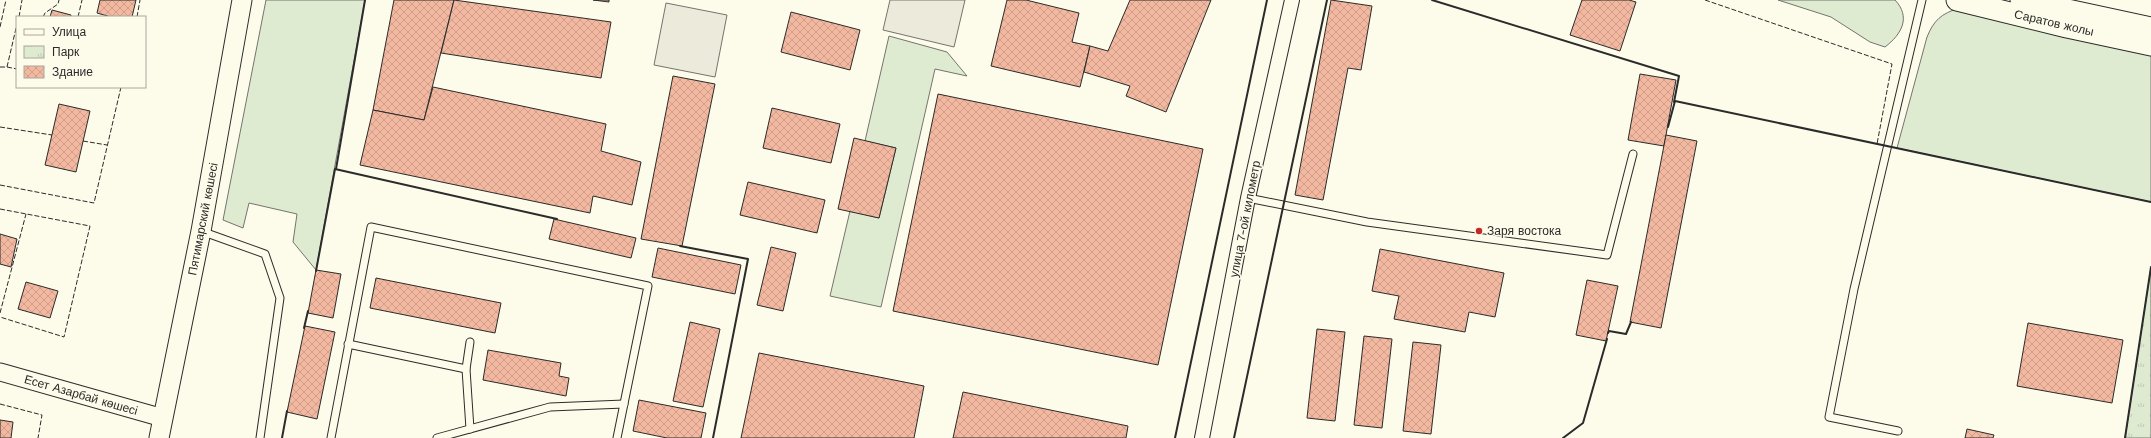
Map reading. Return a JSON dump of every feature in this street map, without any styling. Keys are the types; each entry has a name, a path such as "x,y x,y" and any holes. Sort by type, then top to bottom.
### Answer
{"main road":[{"name":"Пятимарский көшесі","path":"159,438 201,231 242,0"},
{"name":"Саратов жолы","path":"1957,0 2067,27 2151,45"},
{"name":"Саратов жолы","path":"2021,0 2151,28"}],"street":[{"name":"улица 7-ой километр","path":"1202,438 1248,198 1292,0"},
{"name":"Есет Азарбай көшесі","path":"0,372 163,418"}],"lane":[{"path":"1898,431 1829,417 1854,289 1922,0"},
{"path":"1248,198 1367,222 1606,255 1633,154"},
{"path":"331,438 371,227 648,286 617,438"},
{"path":"201,231 266,254 280,298 260,438"},
{"path":"470,342 466,369 470,429"},
{"path":"348,344 466,369"},
{"path":"437,438 550,407 624,404"}],"green space":[{"path":"266,0 365,0 316,270 293,242 297,214 249,203 243,228 223,220"},
{"path":"1778,0 1895,0 1903,13 1902,25 1896,37 1885,47 1870,42 1831,17"},
{"path":"1959,8 2151,54 2151,202 1897,148 1927,37 1932,26 1939,18"},
{"path":"889,36 947,52 967,76 935,69 881,307 830,296 850,211 879,218 896,148 865,141"},
{"path":"2151,267 2151,438 2125,438"}],"shaded area":[{"path":"890,0 965,0 954,47 883,30"},
{"path":"666,3 727,15 715,77 654,65"}],"building":[{"path":"100,0 136,0 132,16 108,16 97,13"},
{"path":"394,0 454,0 424,120 373,110"},
{"path":"454,0 611,22 601,78 441,53"},
{"path":"593,0 609,0 609,2"},
{"path":"1007,0 1026,0 1079,13 1072,42 1090,46 1080,87 991,66"},
{"path":"1130,0 1211,0 1166,112 1126,96 1130,86 1084,72 1090,46 1108,51"},
{"path":"1331,0 1372,6 1361,70 1348,68 1323,200 1295,195"},
{"path":"1582,0 1629,0 1636,2 1620,51 1570,35"},
{"path":"52,10 71,15 71,16 50,16"},
{"path":"791,12 860,30 850,70 781,52"},
{"path":"1640,74 1676,80 1664,146 1628,140"},
{"path":"673,76 715,84 682,246 641,239"},
{"path":"433,87 606,124 601,151 641,162 632,205 593,196 590,213 360,165 373,110 424,120"},
{"path":"938,94 1203,149 1158,365 893,311"},
{"path":"59,104 90,111 76,172 45,165"},
{"path":"772,108 840,124 831,163 763,148"},
{"path":"1666,135 1697,141 1661,328 1630,322"},
{"path":"854,138 896,148 879,218 838,209"},
{"path":"748,182 825,200 817,233 740,215"},
{"path":"554,219 636,238 631,258 549,239"},
{"path":"0,234 17,239 11,267 0,264"},
{"path":"771,247 796,253 783,311 757,305"},
{"path":"658,248 741,265 735,294 652,277"},
{"path":"1380,249 1504,273 1495,317 1469,312 1465,332 1394,319 1399,296 1372,291"},
{"path":"316,270 341,274 333,318 308,313"},
{"path":"376,278 501,303 495,333 370,308"},
{"path":"1587,280 1618,286 1606,341 1576,335"},
{"path":"26,282 58,291 50,318 18,309"},
{"path":"690,322 720,329 703,407 673,401"},
{"path":"2028,323 2123,340 2112,403 2017,386"},
{"path":"305,326 335,332 317,419 287,412"},
{"path":"1317,329 1345,332 1335,421 1307,418"},
{"path":"1364,336 1392,339 1382,428 1354,425"},
{"path":"1413,342 1441,345 1431,434 1403,431"},
{"path":"488,350 561,363 559,376 569,378 566,396 483,380"},
{"path":"759,353 924,386 914,438 741,438"},
{"path":"963,392 1128,426 1126,438 953,438"},
{"path":"639,400 706,413 701,438 667,438 633,431"},
{"path":"0,420 13,422 11,438 0,438"},
{"path":"1967,429 1994,435 1993,438 1965,438"}],"fence":[{"path":"0,27 6,0"},
{"path":"19,16 22,0"},
{"path":"44,16 45,13 58,4 59,0"},
{"path":"78,16 82,0"},
{"path":"137,16 140,0"},
{"path":"1705,0 1892,64 1877,144"},
{"path":"0,67 7,67 16,28"},
{"path":"7,67 16,69"},
{"path":"0,185 94,203 121,88"},
{"path":"0,127 52,135"},
{"path":"83,141 107,145"},
{"path":"0,209 90,226 64,337 0,317"},
{"path":"0,313 26,214"},
{"path":"0,404 42,415 38,438"}],"wall":[{"path":"336,169 365,0"},
{"path":"1175,438 1267,0"},
{"path":"1234,438 1327,0"},
{"path":"1432,0 1679,76 1674,102"},
{"path":"1668,127 1675,101 2151,202"},
{"path":"316,271 335,169 557,219"},
{"path":"680,246 748,259 713,438"},
{"path":"2125,438 2151,267"},
{"path":"304,328 308,311"},
{"path":"1608,333 1609,331 1626,334 1631,322"},
{"path":"1563,438 1583,423 1607,339"},
{"path":"282,438 287,411"}],"place":[{"name":"Заря востока","path":"1479,231"}]}
